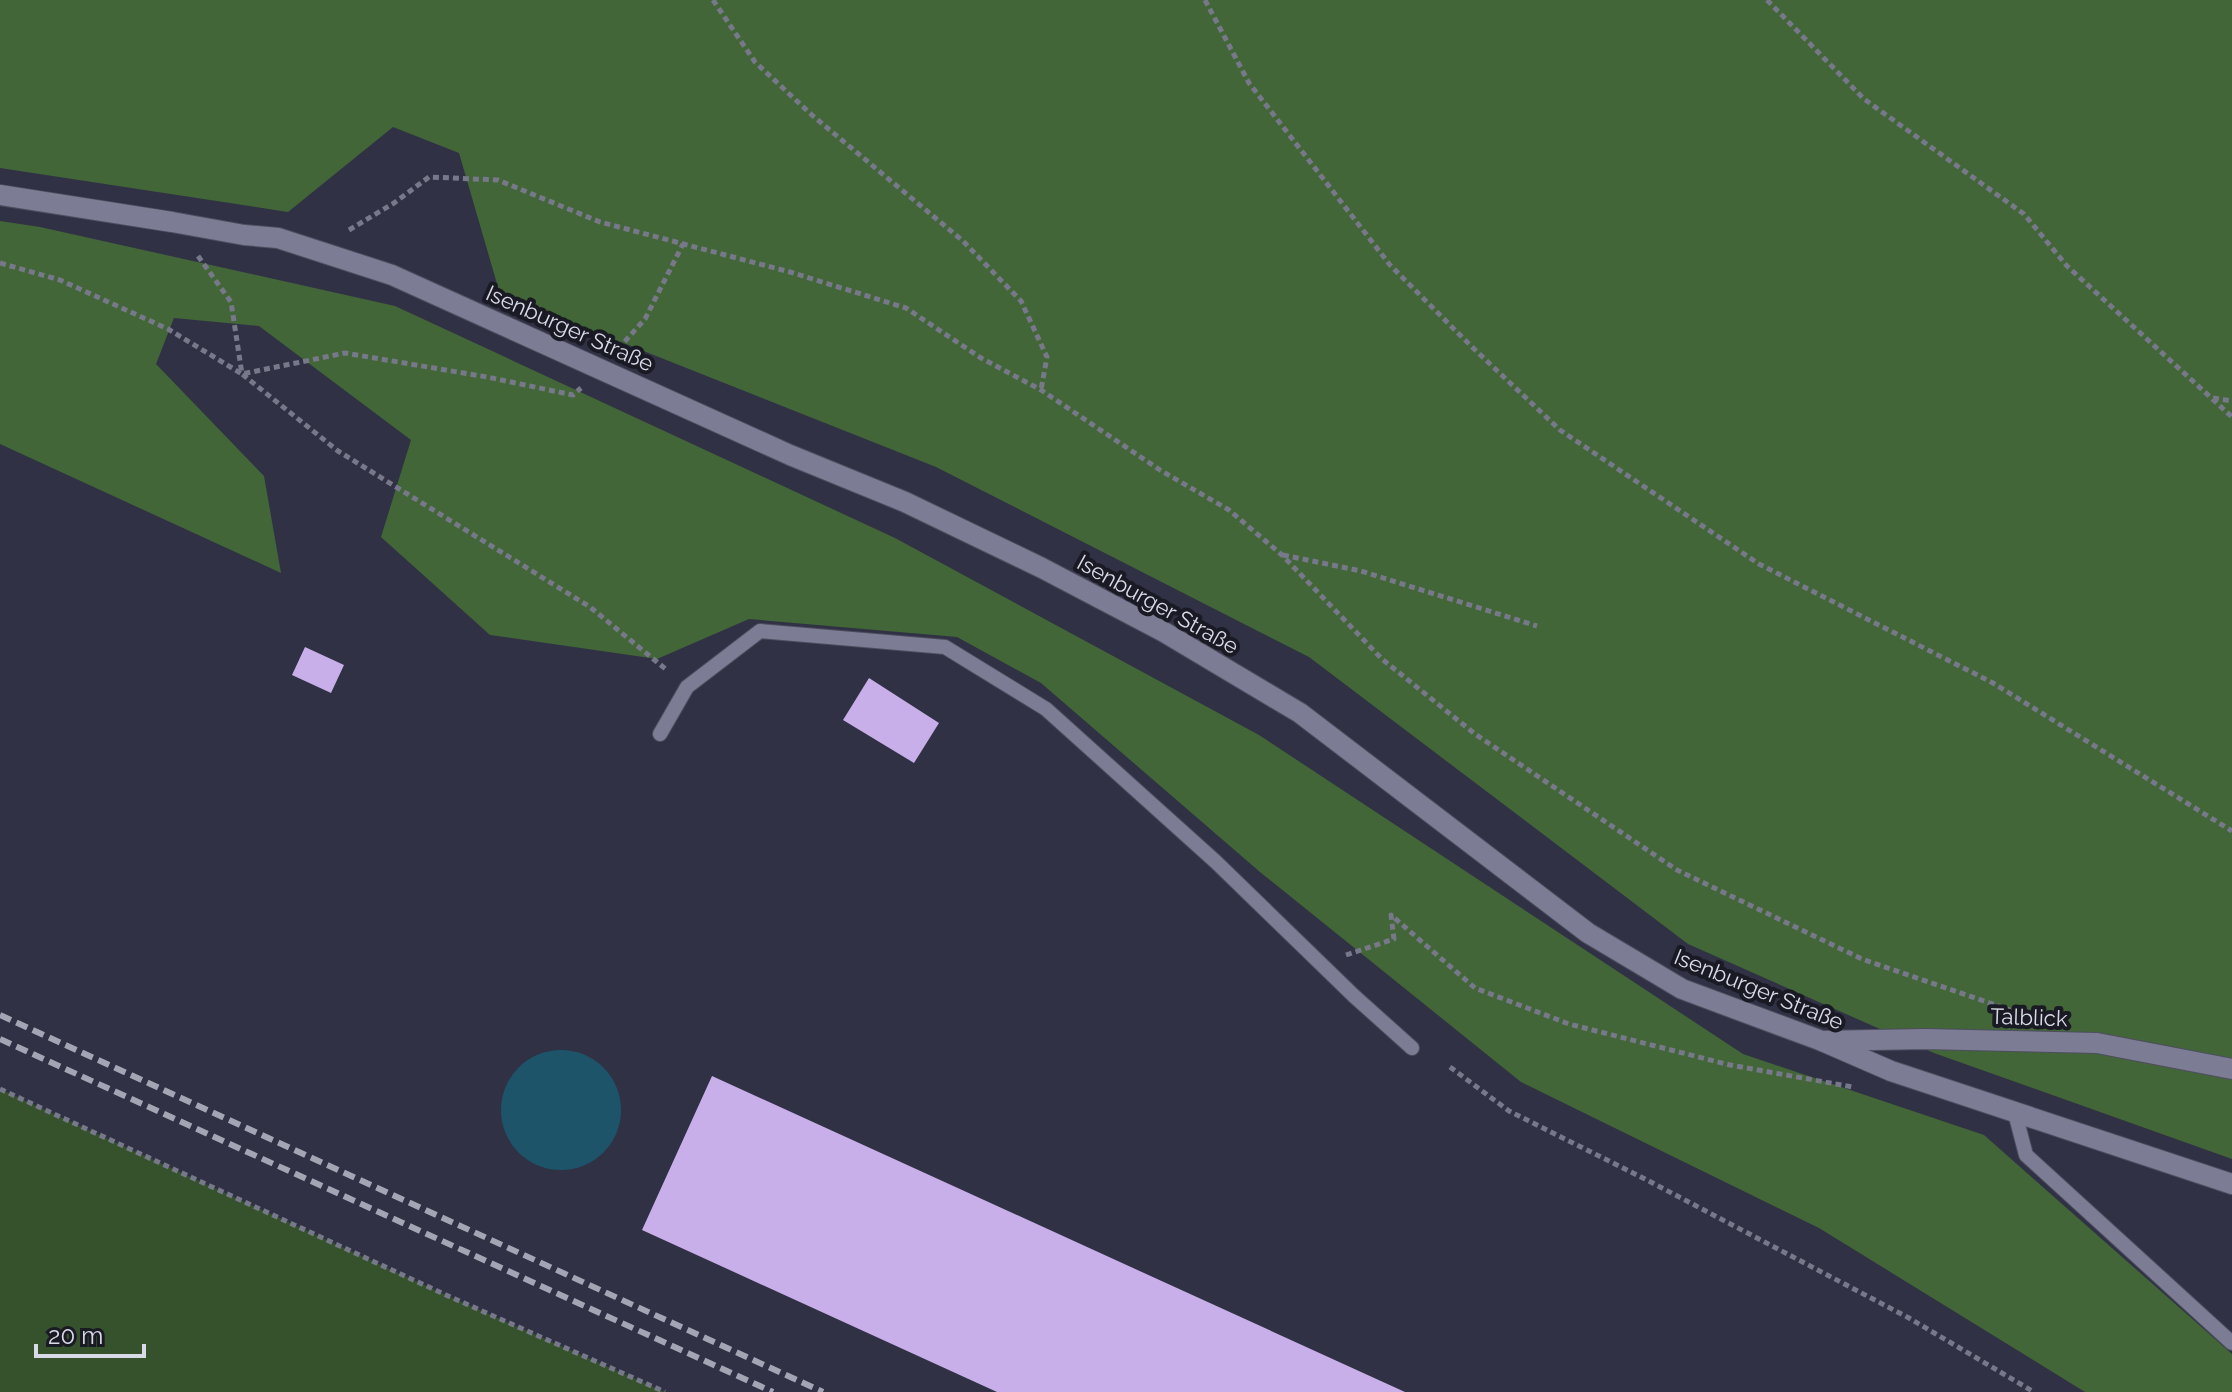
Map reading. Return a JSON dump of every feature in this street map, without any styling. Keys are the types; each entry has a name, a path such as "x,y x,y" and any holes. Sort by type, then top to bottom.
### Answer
{"street":[{"name":"Isenburger Straße","path":"0,195 278,238 392,275 790,455 919,509 1042,568 1164,632 1300,713 1588,933 1682,989 1822,1041 1891,1071 2232,1184"},
{"name":"Talblick","path":"1822,1041 1924,1039 2097,1043 2232,1069"}],"lane":[{"path":"660,734 687,687 760,631 945,647 1046,709 1216,862 1412,1048"},
{"path":"2015,1113 2026,1155 2232,1343"}],"path":[{"path":"713,0 755,62 813,116 963,241 1021,301 1047,357 1041,390"},
{"path":"1205,0 1249,83 1390,265 1560,430 1759,564 1993,683 2232,831"},
{"path":"1767,0 1864,99 2024,214 2067,266 2232,417"},
{"path":"317,250 394,203 429,177 498,180 600,222 790,272 906,308 981,358 1041,390 1148,463 1229,510 1282,555 1382,659 1475,734 1677,870 1862,959 2010,1011"},
{"path":"172,222 231,302 242,374"},
{"path":"242,374 345,353 573,395 645,319 683,244"},
{"path":"0,263 60,280 168,329 242,374 338,451 590,607 687,687"},
{"path":"2211,398 2232,401"},
{"path":"1282,555 1361,571 1537,626"},
{"path":"1342,956 1394,939 1391,915 1475,988 1569,1024 1730,1065 1851,1088 1891,1071"},
{"path":"1450,1067 1509,1111 1909,1318 2034,1392"},
{"path":"0,1089 446,1295 665,1392"}],"green space":[{"path":"0,0 2232,0 2232,1159 1934,1053 1688,944 1309,657 936,467 500,294 459,153 393,127 288,212 0,168"},
{"path":"0,221 40,227 395,306 895,538 1259,735 1743,1054 1984,1135 2232,1354 2232,1392 2085,1392 1819,1228 1521,1082 1260,872 1041,683 957,637 749,619 657,659 490,635 381,537 411,440 259,326 174,318 156,364 264,476 281,573 0,444"},
{"path":"0,1089 446,1295 665,1392 0,1392"}],"water":[{"path":"561,1050 584,1055 603,1068 616,1087 621,1110 616,1133 603,1152 584,1165 561,1170 538,1165 519,1152 506,1133 501,1110 506,1087 519,1068 538,1055"}],"building":[{"path":"305,647 344,665 331,693 292,675"},
{"path":"869,678 939,723 914,763 843,720"},
{"path":"712,1076 1405,1392 997,1392 642,1230"}],"railway":[{"path":"0,1015 823,1392"},
{"path":"0,1039 773,1392"}]}
